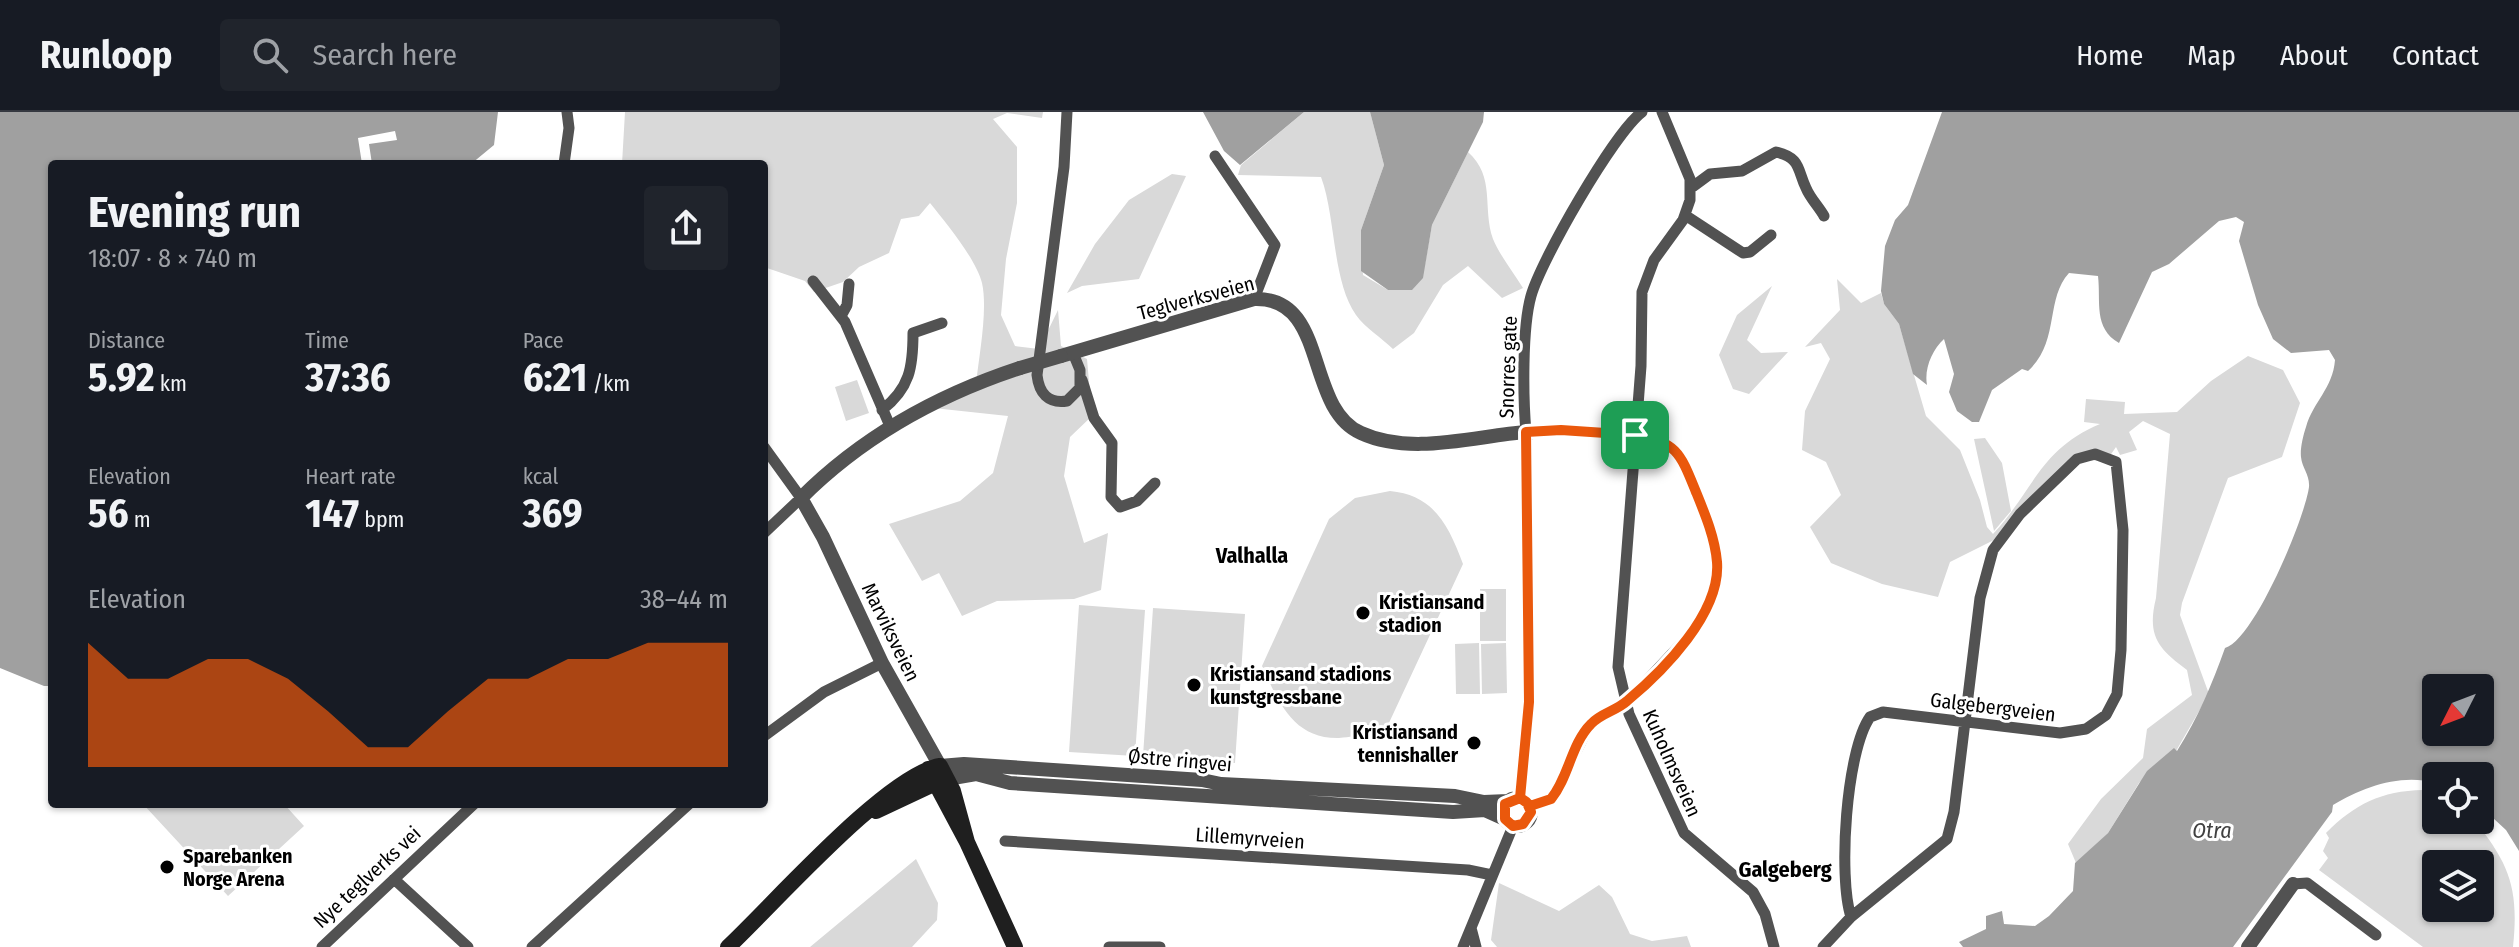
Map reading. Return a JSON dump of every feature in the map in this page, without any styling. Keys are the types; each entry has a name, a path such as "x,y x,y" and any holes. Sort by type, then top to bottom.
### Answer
{"main road":[{"name":"Østre ringvei","path":"728,947 865,816 937,774"},
{"name":"Marviksveien","path":"937,774 1015,947"}],"street":[{"path":"564,160 567,112"},
{"path":"1067,112 1037,375 1042,394 1058,402 1075,396 1082,380"},
{"name":"Snorres gate","path":"1509,822 1503,811 1519,802 1529,702 1526,432 1531,297 1561,233 1612,148 1629,123 1642,112"},
{"path":"1627,702 1618,667 1644,278 1685,215 1691,188 1662,112"},
{"path":"1691,188 1710,174 1742,171 1776,152 1791,157 1801,166 1805,187 1824,216"},
{"path":"1215,156 1275,245 1254,299"},
{"path":"1685,215 1743,253 1750,252 1771,235"},
{"path":"768,529 801,498 890,426 841,316 813,281"},
{"path":"841,316 847,305 849,284"},
{"name":"Teglverksveien","path":"890,426 953,393 1020,368 1254,299 1284,303 1296,317 1335,408 1346,423 1364,435 1390,441 1437,442 1561,430 1635,435"},
{"path":"882,410 901,394 907,383 913,333 942,323"},
{"path":"1067,354 1082,380 1099,425 1112,443 1109,489 1120,507 1137,501 1155,483"},
{"name":"Kuholmsveien","path":"1519,802 1547,802 1554,795 1590,724 1627,702 1702,619 1717,564 1703,508 1680,456 1661,440 1635,435"},
{"name":"Marviksveien","path":"768,452 801,498 823,537 937,774"},
{"name":"Galgebergveien","path":"1851,917 1843,841 1858,740 1863,726 1876,712 1965,723 2077,732 2096,723 2112,706 2121,650 2123,530 2121,483 2116,462 2095,454 2077,459 2020,514 1993,550 1980,598 1965,723"},
{"path":"768,465 776,462"},
{"path":"768,733 824,692 882,663"},
{"name":"Kuholmsveien","path":"1627,702 1629,714 1684,833 1753,892 1765,914 1774,947"},
{"path":"1823,947 1851,917 1947,839 1965,723"},
{"name":"Østre ringvei","path":"937,774 964,764 1519,802"},
{"name":"Østre ringvei","path":"937,774 976,774 1010,783 1453,812 1485,810 1509,822"},
{"path":"1463,947 1509,822 1527,821 1519,802"},
{"name":"Nye teglverks vei","path":"322,947 470,808"},
{"path":"532,947 685,808"},
{"name":"Lillemyrveien","path":"1005,841 1452,869 1492,875"},
{"path":"394,879 468,947"},
{"path":"2253,945 2293,884 2307,883 2376,935"},
{"path":"1471,928 1476,947"},
{"path":"1109,947 1160,947"}],"shaded area":[{"path":"625,112 1043,112 1042,118 1007,113 993,119 1017,147 1017,203 1006,259 1001,315 1015,346 1039,349 1058,310 1061,346 1087,359 1092,416 1070,437 1064,476 1084,543 1108,533 1101,590 1074,599 997,601 962,616 939,573 922,581 889,524 960,501 993,473 1008,416 924,407 976,384 984,306 982,283 974,263 930,203 919,216 901,219 889,253 859,267 843,282 814,292 805,281 768,268 768,160 622,160"},
{"path":"1304,112 1370,112 1384,165 1361,230 1363,275 1388,290 1425,264 1432,225 1468,152 1477,162 1485,182 1493,239 1523,288 1502,298 1468,266 1443,285 1414,333 1393,349 1360,320 1348,301 1338,267 1321,177 1238,175 1241,165"},
{"path":"1172,174 1186,176 1139,279 1082,286 1067,293 1095,244 1129,200"},
{"path":"1837,279 1861,303 1881,293 1884,304 1899,324 1926,416 1960,450 1987,527 1993,534 2050,458 2080,434 2100,424 2084,422 2086,399 2125,402 2124,414 2177,412 2211,381 2248,356 2283,370 2300,403 2282,457 2228,478 2182,603 2180,615 2209,694 2176,751 2139,783 2108,833 2076,863 2068,844 2101,799 2143,758 2147,729 2192,695 2187,670 2168,655 2157,640 2153,622 2170,434 2143,421 2129,432 2137,450 2120,455 2116,447 2107,460 2080,461 1996,539 1950,562 1938,597 1882,584 1831,563 1810,527 1841,495 1826,462 1802,450 1805,411 1830,359 1821,343 1805,347 1840,310"},
{"path":"1772,286 1747,340 1761,353 1788,352 1749,394 1733,389 1719,355 1737,315"},
{"path":"857,380 869,413 846,421 835,387"},
{"path":"1985,438 2002,463 2011,511 1994,531 1974,439"},
{"path":"1390,491 1418,499 1438,515 1463,564 1381,740 1365,735 1323,737 1310,732 1289,716 1262,666 1329,519 1355,498"},
{"path":"1480,589 1506,589 1506,641 1480,641"},
{"path":"1079,605 1145,610 1135,756 1069,752"},
{"name":"Kristiansand stadions kunstgressbane","path":"1153,608 1245,614 1235,763 1143,756"},
{"path":"1479,643 1480,694 1456,694 1455,644"},
{"path":"1506,643 1507,693 1482,694 1481,644"},
{"path":"2422,790 2422,834 2484,834 2504,864 2513,893 2513,947 2423,947 2319,870 2328,858 2323,851 2329,838 2326,833 2358,807 2394,793"},
{"path":"147,808 288,808 304,826 228,896"},
{"path":"916,859 938,903 937,920 912,947 810,947"},
{"path":"1499,883 1559,911 1599,885 1612,897 1630,934 1652,941 1687,936 1691,947 1497,947 1491,940"}],"water":[{"path":"0,112 498,112 494,145 476,160 371,160 369,144 397,140 395,131 358,138 361,160 48,160 48,686 0,668"},
{"path":"1203,112 1304,112 1240,165 1224,151"},
{"path":"1370,112 1484,112 1483,122 1432,225 1423,278 1412,290 1388,290 1361,271 1361,230 1384,165"},
{"name":"Otra","path":"1942,112 2519,112 2519,851 2506,830 2494,819 2494,762 2422,762 2422,780 2396,781 2370,787 2333,805 2332,812 2233,947 1963,947 1959,942 1986,929 1986,916 2002,911 2004,924 2035,926 2049,916 2073,891 2075,863 2108,833 2147,771 2174,748 2177,751 2204,701 2225,648 2237,640 2250,624 2288,549 2309,487 2301,446 2309,418 2331,379 2335,360 2329,350 2291,353 2273,339 2258,305 2239,241 2244,222 2236,217 2219,221 2169,264 2152,272 2119,343 2105,330 2102,322 2098,276 2069,273 2057,295 2049,334 2038,360 2028,371 2022,369 1992,390 1979,422 1972,422 1957,411 1949,392 1954,374 1944,339 1930,360 1927,385 1913,374 1899,324 1884,304 1881,291 1885,246 1895,220 1908,205"}],"place":[{"name":"Kristiansand stadion","path":"1363,613"},
{"name":"Kristiansand stadions kunstgressbane","path":"1194,685"},
{"name":"Kristiansand tennishaller","path":"1474,743"},
{"name":"Sparebanken Norge Arena","path":"167,867"}],"district":[{"name":"Valhalla","path":"1252,555"},
{"name":"Galgeberg","path":"1785,869"}],"route":[{"path":"1635,435 1600,431 1526,432 1529,702 1520,798 1530,806 1531,812 1527,821 1513,826 1503,814 1505,804 1516,798 1530,806 1551,799 1586,729 1593,721 1627,702 1660,667 1702,619 1712,595 1716,554 1703,508 1685,466 1669,444 1652,437 1635,435"}]}
